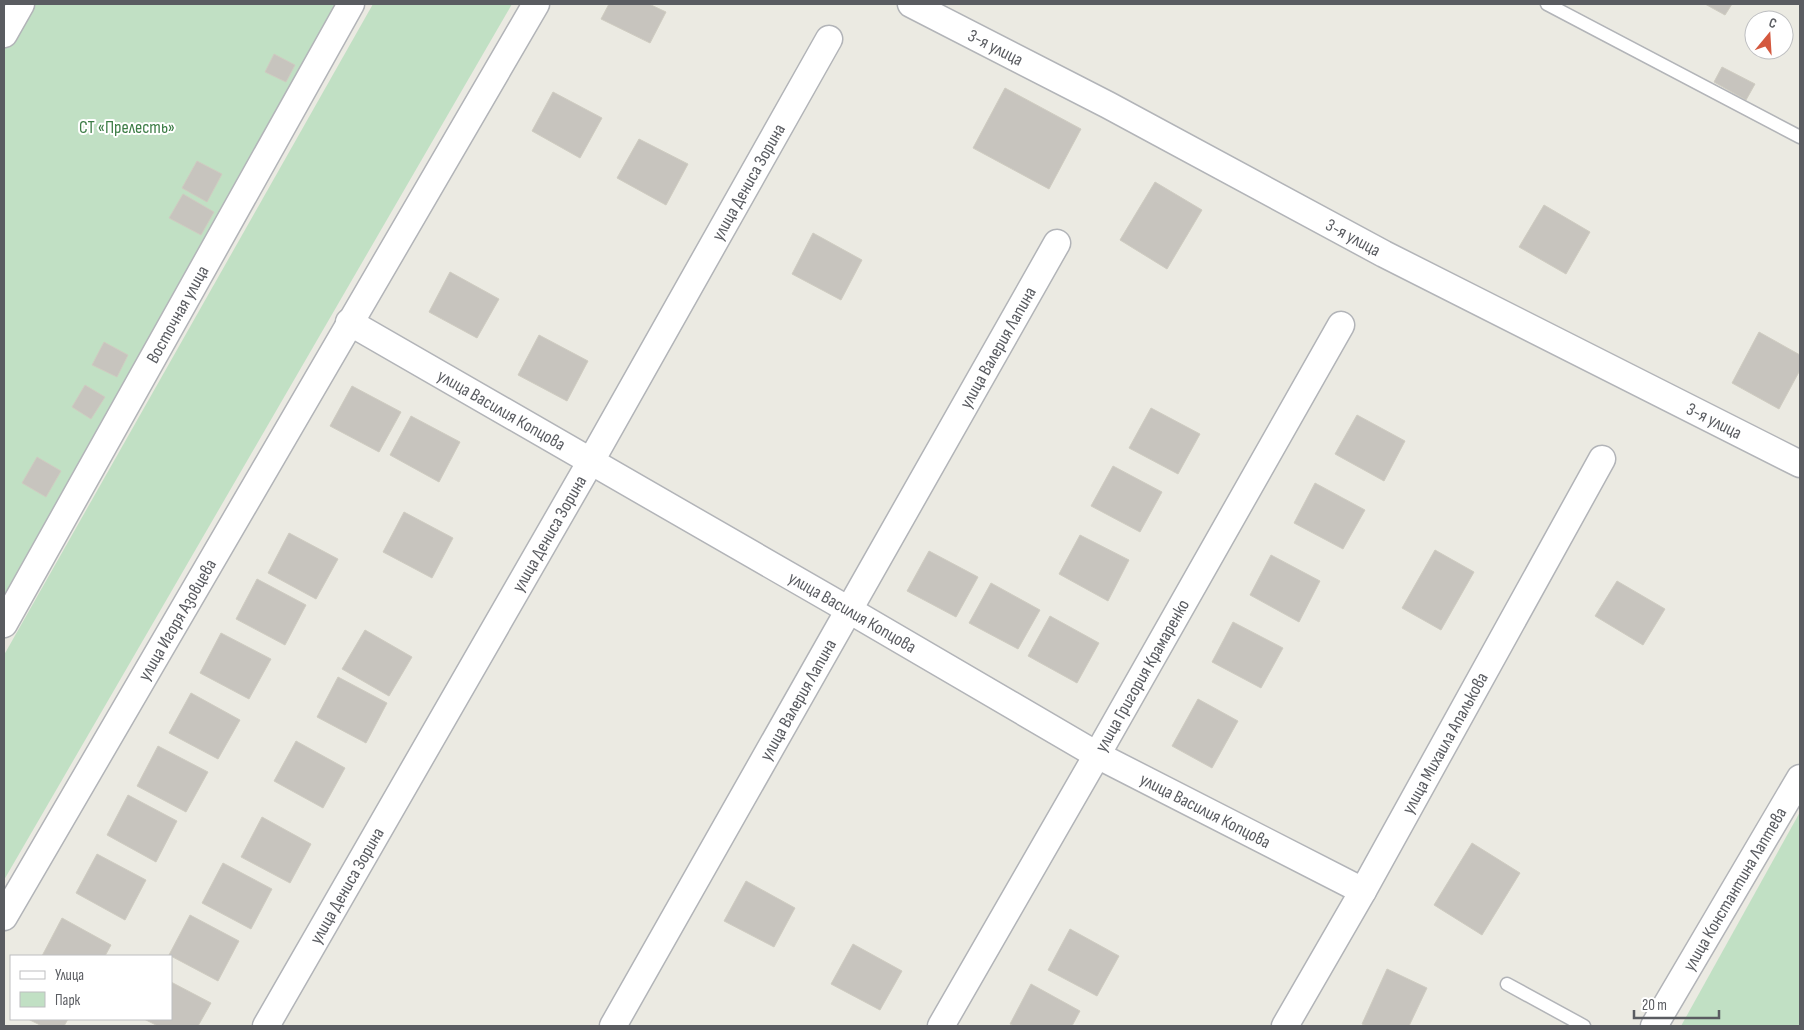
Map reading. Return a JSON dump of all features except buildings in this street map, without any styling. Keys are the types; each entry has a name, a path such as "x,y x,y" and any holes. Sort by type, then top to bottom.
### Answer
{"street":[{"path":"4,34 21,4"},
{"name":"Восточная улица","path":"4,624 351,4"},
{"name":"улица Игоря Азовцева","path":"4,916 536,4"},
{"name":"3-я улица","path":"911,4 1108,105 1384,254 1800,464"},
{"name":"улица Дениса Зорина","path":"266,1026 591,461 830,39"},
{"name":"улица Валерия Лапина","path":"613,1026 1057,243"},
{"name":"улица Василия Копцова","path":"349,322 1097,755 1363,891"},
{"name":"улица Григория Крамаренко","path":"941,1026 1341,324"},
{"name":"улица Михаила Апалькова","path":"1285,1026 1363,891 1602,459"},
{"name":"улица Константина Лаптева","path":"1654,1026 1800,778"}],"lane":[{"path":"1546,4 1800,137"},
{"path":"1507,984 1584,1026"}],"green space":[{"name":"СТ «Прелесть»","path":"4,4 336,4 4,600"},
{"path":"373,4 512,4 4,880 4,655"},
{"path":"1800,812 1800,1026 1681,1026"}]}
